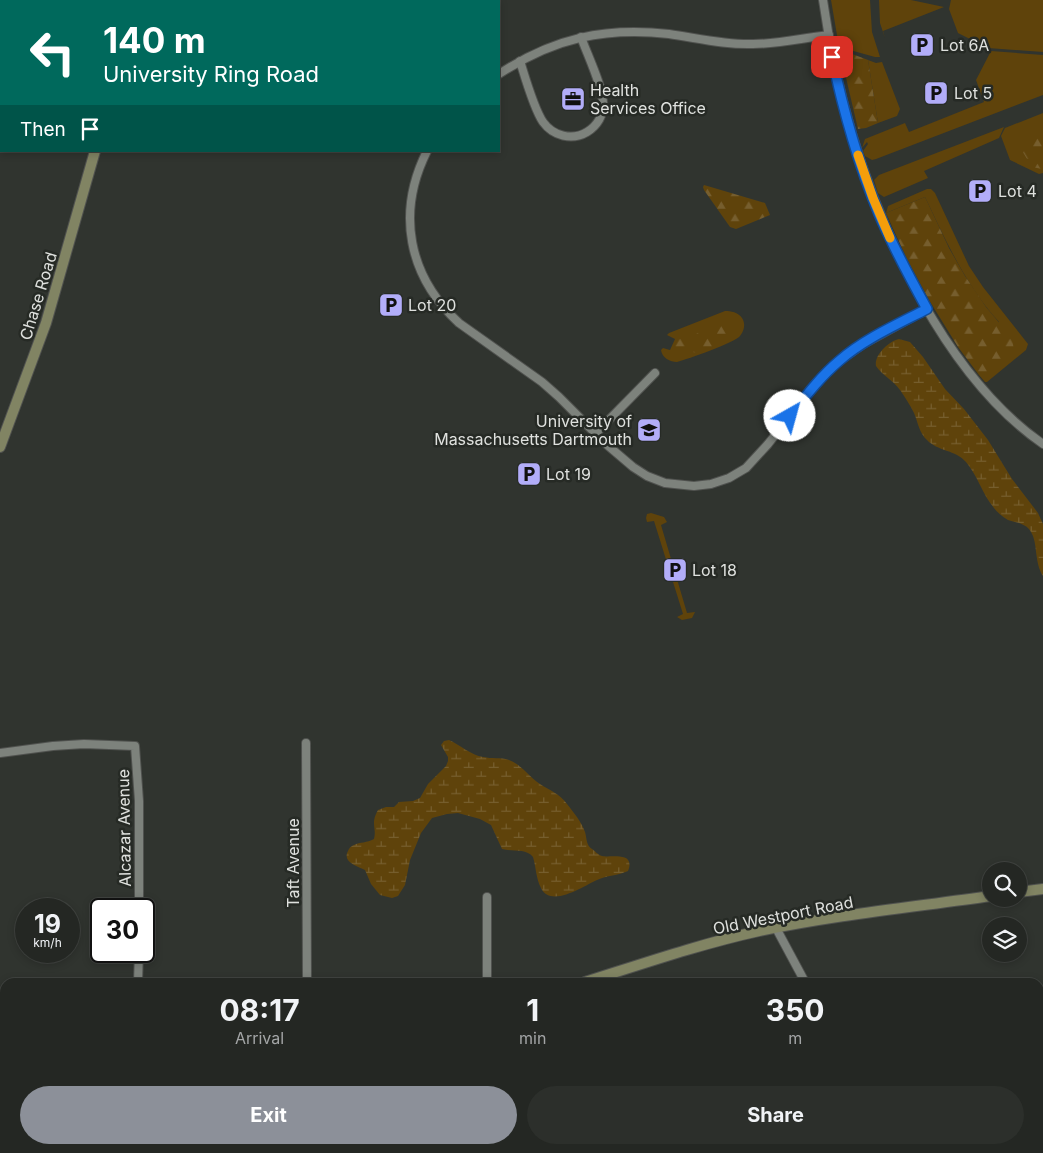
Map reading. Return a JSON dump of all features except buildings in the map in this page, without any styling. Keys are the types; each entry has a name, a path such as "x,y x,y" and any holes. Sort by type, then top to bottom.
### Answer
{"main road":[{"name":"Chase Road","path":"0,447 46,323 95,152"},
{"path":"1027,891 1043,889"},
{"name":"Old Westport Road","path":"598,978 673,954 776,928 982,897"}],"street":[{"path":"823,0 842,103 873,198 904,266 927,309 958,358 984,392 1018,424 1043,444"},
{"path":"500,73 520,60 555,44 581,37 613,32 643,32 752,44 828,35"},
{"path":"520,60 544,123 558,134 570,137 582,135 600,119 603,102 581,37"},
{"path":"427,152 414,180 409,218 412,245 421,271 431,291 447,312 459,323 542,382 633,467 647,476 665,483 694,486 711,484 730,478 746,468 818,381 839,360 865,343 927,309"},
{"path":"596,434 655,373"},
{"name":"Taft Avenue","path":"306,743 307,978"},
{"name":"Alcazar Avenue","path":"0,753 68,745 135,746 138,802 139,898"},
{"path":"487,897 487,978"},
{"path":"776,928 803,978"},
{"path":"138,978 139,963"}],"green space":[{"path":"831,0 870,0 872,32 880,57 839,47"},
{"path":"879,0 911,0 944,7 883,31 885,38 880,23"},
{"path":"951,0 1043,0 1043,52 988,48 958,33 949,9"},
{"path":"991,51 1043,55 1043,95 876,159 872,160 865,156 863,151 868,144 867,142 862,148 865,139 905,123 909,132 984,102 976,80"},
{"path":"840,52 847,52 868,60 878,123 858,129"},
{"path":"868,60 876,63 882,62 900,109 897,116 878,123"},
{"path":"1043,113 1043,173 1039,174 1010,160 1001,136 1005,128"},
{"path":"1043,122 1042,169 1032,167 1021,149 1027,137"},
{"path":"1004,127 999,138 924,171 928,178 884,197 878,193 874,180 879,175"},
{"path":"704,185 765,203 770,215 736,229 730,227 704,190"},
{"path":"931,189 935,193 969,266 983,287 1028,344 1026,350 987,382 979,375 984,375 999,322 976,293 967,278 925,197 886,213 888,206"},
{"path":"925,197 949,248 965,276 986,307 1012,338 1014,350 995,371 985,375 979,375 958,347 929,300 907,259 886,213"},
{"path":"725,311 736,313 743,320 743,330 736,339 677,362 669,360 663,355 661,350 663,348 670,350 675,339 667,335 669,333"},
{"path":"728,323 733,327 732,336 726,342 713,347 700,348 696,353 687,350 676,353 673,351 673,345 678,339 694,336 701,330 714,331 722,324"},
{"path":"899,339 910,342 923,357 945,389 964,409 988,440 1012,479 1038,513 1043,524 1043,576 1038,565 1035,542 1029,529 1008,520 997,511 986,497 970,467 962,458 931,444 924,437 914,413 902,393 876,366 877,357 883,349"},
{"path":"651,513 664,517 667,522 661,525 687,613 695,612 692,618 682,620 677,617 683,614 654,521 647,522 647,514"},
{"path":"449,740 479,756 506,759 514,762 564,801 581,824 590,847 602,856 625,858 630,865 628,871 601,878 568,894 552,896 546,894 541,888 533,857 530,854 523,851 502,849 491,825 480,819 458,813 447,814 432,818 421,833 410,860 405,885 398,896 392,898 380,895 371,884 365,870 349,861 347,858 348,850 353,845 374,839 374,819 378,810 394,807 399,802 413,801 420,798 428,784 446,766 448,757 441,745 444,741"}],"slow traffic":[{"path":"858,155 890,238"}],"place":[{"name":"Lot 6A","path":"922,45"},
{"name":"Lot 5","path":"936,93"},
{"name":"Health Services Office","path":"573,99"},
{"name":"Lot 4","path":"980,191"},
{"name":"Lot 20","path":"391,305"},
{"name":"University of Massachusetts Dartmouth","path":"649,430"},
{"name":"Lot 19","path":"529,474"},
{"name":"Lot 18","path":"675,570"}],"route":[{"path":"790,416 818,381 839,360 851,351 927,309 885,228 873,198 842,103 832,57"}]}
